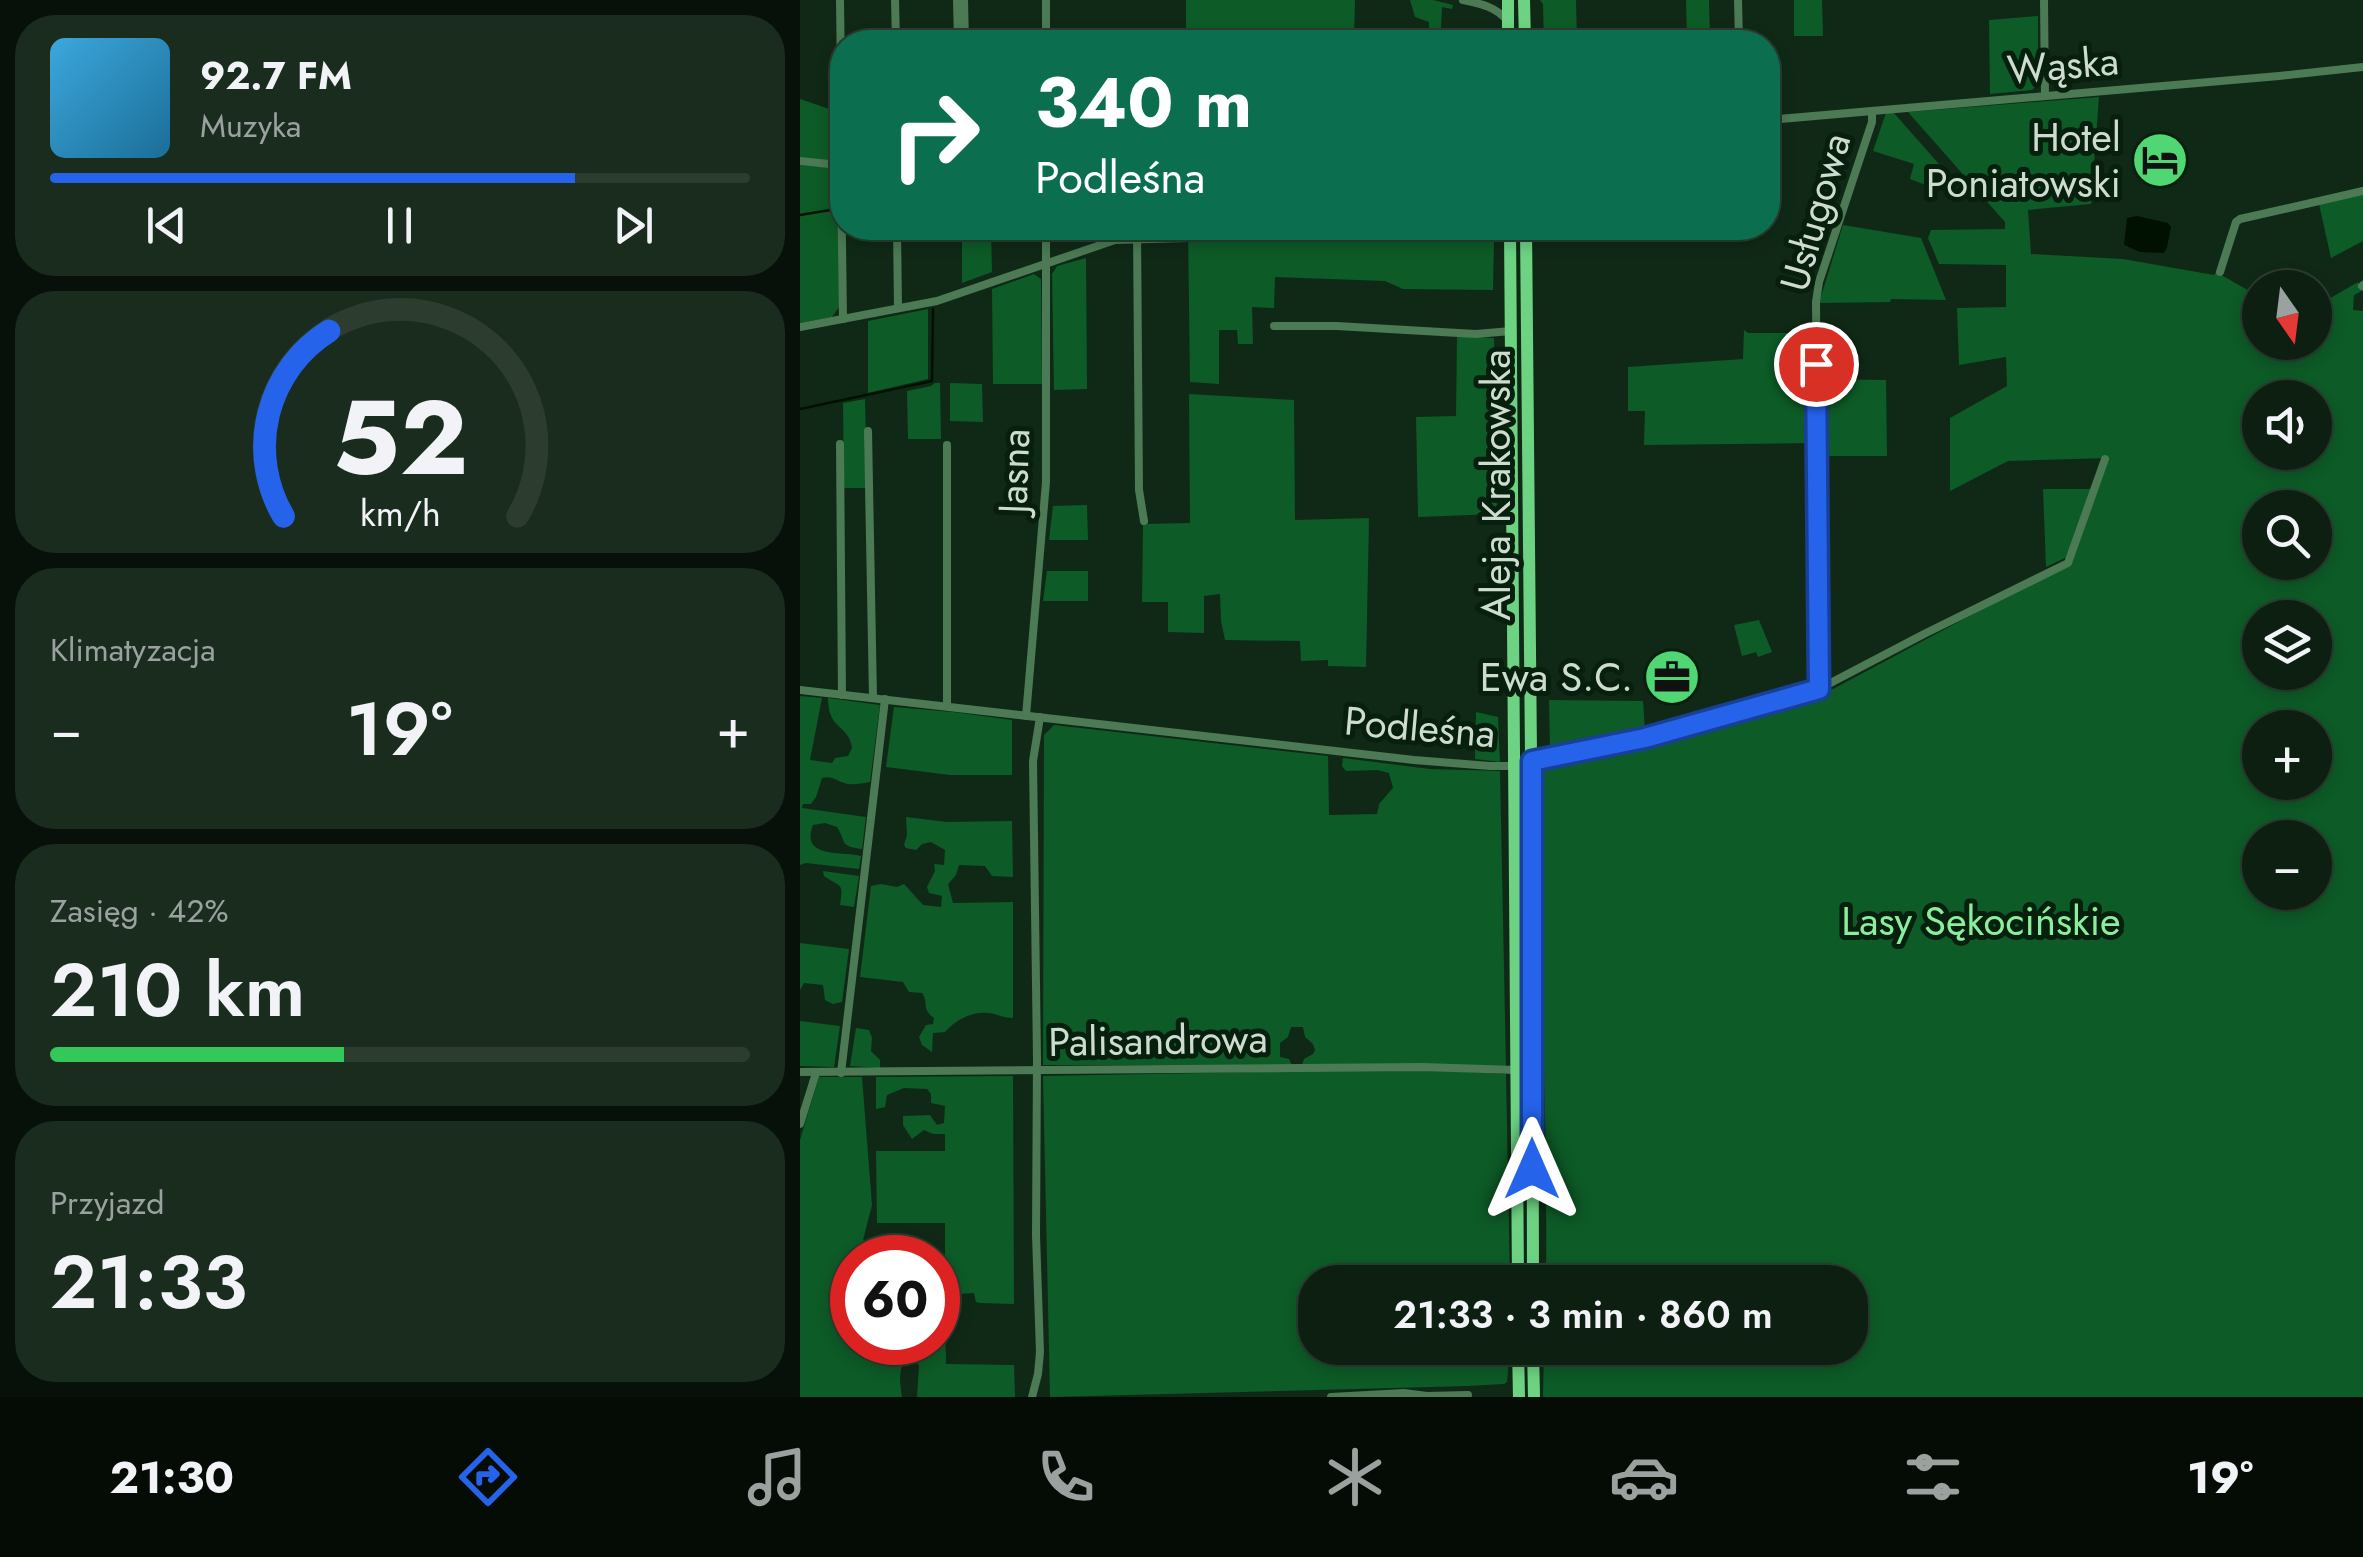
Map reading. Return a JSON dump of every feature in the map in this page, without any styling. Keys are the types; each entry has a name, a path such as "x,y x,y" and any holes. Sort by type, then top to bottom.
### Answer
{"main road":[{"path":"1508,0 1508,30"},
{"path":"1524,0 1524,30"},
{"name":"Aleja Krakowska","path":"1510,240 1518,1265"},
{"name":"Aleja Krakowska","path":"1526,240 1533,1265"},
{"path":"1518,1365 1519,1397"},
{"path":"1534,1365 1534,1397"}],"street":[{"path":"840,0 840,30"},
{"path":"896,0 896,30"},
{"path":"961,0 961,30"},
{"path":"1046,0 1046,30"},
{"path":"1463,0 1490,6 1508,22"},
{"path":"1490,6 1500,0"},
{"path":"1738,0 1738,30"},
{"path":"2044,0 2046,96"},
{"name":"Wąska","path":"1780,119 2363,67"},
{"name":"Usługowa","path":"1819,689 1816,302 1819,282 1872,122 1872,111"},
{"path":"800,161 830,164"},
{"path":"2220,272 2240,218 2363,191"},
{"path":"842,240 843,319"},
{"path":"897,240 898,308"},
{"name":"Jasna","path":"1026,716 1046,482 1046,240"},
{"path":"800,326 944,299 1115,240"},
{"path":"1137,240 1138,490 1144,521"},
{"path":"1274,326 1476,334 1511,330"},
{"path":"868,431 873,698"},
{"path":"840,444 842,694"},
{"path":"946,445 946,706"},
{"name":"Podleśna","path":"800,690 1414,760 1512,766 1645,738 1819,689 2068,563 2104,459"},
{"path":"842,1073 885,699"},
{"path":"1032,1397 1040,1352 1033,761 1040,717"},
{"name":"Palisandrowa","path":"800,1072 1422,1067 1516,1070"},
{"path":"800,1124 816,1073"},
{"path":"1331,1397 1468,1395"}],"green space":[{"path":"1186,0 1355,0 1354,30 1186,30"},
{"path":"1410,0 1453,5 1452,9 1442,7 1441,28 1448,30 1429,30 1429,22 1415,17"},
{"path":"1540,0 1576,0 1577,30 1544,30"},
{"path":"1686,0 1709,0 1710,30 1687,30"},
{"path":"1794,0 1822,0 1823,36 1794,36"},
{"path":"2038,16 2038,84 2032,90 1990,94 1989,20"},
{"name":"Lasy Sękocińskie","path":"2099,97 2091,204 2028,210 2031,254 2123,259 2214,275 2216,272 2242,287 2242,360 2332,360 2332,297 2358,282 2362,291 2354,295 2353,310 2363,311 2363,1397 1543,1397 1544,1365 1868,1365 1868,1265 1546,1265 1540,769 1547,762 1702,729 1833,689 2069,566 2107,458 2008,461 1950,491 1950,418 2007,386 2006,357 1959,365 1957,308 2006,307 2006,265 1939,264 1928,238 1931,230 2005,229 2005,222 1908,112"},
{"path":"800,99 830,109 830,160 800,159"},
{"path":"1893,112 1946,172 1939,190 1910,179 1914,164 1873,151 1886,113"},
{"path":"800,165 830,168 830,240 839,240 839,307 832,317 800,323"},
{"path":"2363,194 2363,241 2331,258 2319,204"},
{"path":"1843,225 1921,238 1946,300 1819,303"},
{"path":"962,240 991,240 992,272 962,283"},
{"path":"1188,240 1494,240 1493,290 1403,289 1385,281 1275,277 1274,308 1252,307 1253,344 1238,344 1237,330 1219,330 1219,384 1190,382"},
{"path":"1086,258 1087,389 1054,390 1052,274 1057,266"},
{"path":"1034,274 1041,279 1042,384 993,384 992,289"},
{"path":"928,309 928,379 868,393 868,321"},
{"path":"1813,329 1814,443 1644,445 1645,411 1628,411 1628,367 1743,359 1744,330 1809,333"},
{"path":"1457,336 1494,338 1497,514 1418,517 1416,417 1456,416"},
{"path":"1820,379 1886,380 1887,456 1825,456 1821,448"},
{"path":"940,383 941,439 908,439 907,391"},
{"path":"950,383 982,384 983,422 950,421"},
{"path":"1189,394 1294,400 1295,520 1369,518 1366,667 1328,666 1328,660 1301,661 1300,641 1225,640 1220,594 1204,596 1204,633 1168,632 1168,602 1142,602 1143,524 1190,523"},
{"path":"865,399 867,488 844,488 843,403"},
{"path":"2043,489 2091,489 2067,557 2046,567"},
{"path":"1087,505 1088,540 1049,540 1053,506"},
{"path":"1047,571 1088,571 1088,601 1043,601"},
{"path":"1759,620 1772,652 1758,657 1756,652 1742,656 1734,625"},
{"path":"800,696 822,698 810,760 832,763 835,758 848,756 852,748 831,716 828,698 880,705 870,782 848,784 822,778 816,797 802,808 866,817 862,849 847,845 837,827 825,823 813,825 811,836 817,848 861,856 859,869 800,865"},
{"path":"1549,700 1643,701 1645,730 1550,748"},
{"path":"894,707 1012,720 1012,775 950,775 886,767"},
{"path":"1476,712 1498,717 1500,762 1475,759"},
{"path":"1054,725 1328,756 1329,815 1377,814 1379,804 1393,788 1389,773 1346,771 1343,758 1430,769 1500,771 1506,1067 1302,1065 1315,1050 1303,1027 1291,1027 1288,1037 1280,1043 1280,1057 1289,1059 1292,1065 1043,1065 1044,735"},
{"path":"906,817 947,822 1012,821 1013,877 992,876 985,866 959,865 948,884 953,903 1013,902 1013,1018 982,1013 964,1017 945,1032 933,1033 932,1052 919,1037 934,1018 922,993 909,992 903,982 860,977 871,886 904,884 923,905 941,907 942,896 929,893 927,887 934,864 944,865 945,850 931,842 916,850 906,848"},
{"path":"823,871 859,876 854,907 840,905 841,889"},
{"path":"800,943 849,949 842,1002 833,1004 825,1000 823,985 804,983 800,990"},
{"path":"800,1021 840,1026 834,1067 800,1066"},
{"path":"856,1028 869,1030 871,1051 880,1060 880,1068 850,1066"},
{"path":"1417,1069 1506,1074 1510,1265 1298,1265 1298,1365 1508,1365 1507,1382 1050,1397 1043,1076"},
{"path":"1013,1076 1014,1304 980,1303 974,1293 960,1294 960,1235 945,1235 945,1223 877,1223 876,1151 945,1151 945,1134 924,1130 912,1139 903,1125 903,1116 930,1115 937,1125 944,1123 945,1106 931,1103 927,1089 904,1088 887,1095 885,1107 876,1109 876,1077"},
{"path":"819,1077 862,1077 872,1205 864,1235 830,1235 830,1365 903,1365 902,1397 800,1397 800,1140"},
{"path":"1014,1365 1015,1397 917,1397 919,1366"}],"shaded area":[{"path":"2137,216 2171,227 2164,253 2140,252 2124,245 2127,218"}],"waterway":[{"path":"800,215 830,210"},
{"path":"800,409 932,381 933,309"}],"place":[{"name":"Hotel Poniatowski","path":"2160,160"},
{"name":"Ewa S.C.","path":"1672,677"}],"route":[{"path":"1532,1169 1532,761 1645,738 1819,689 1816,364"}]}
